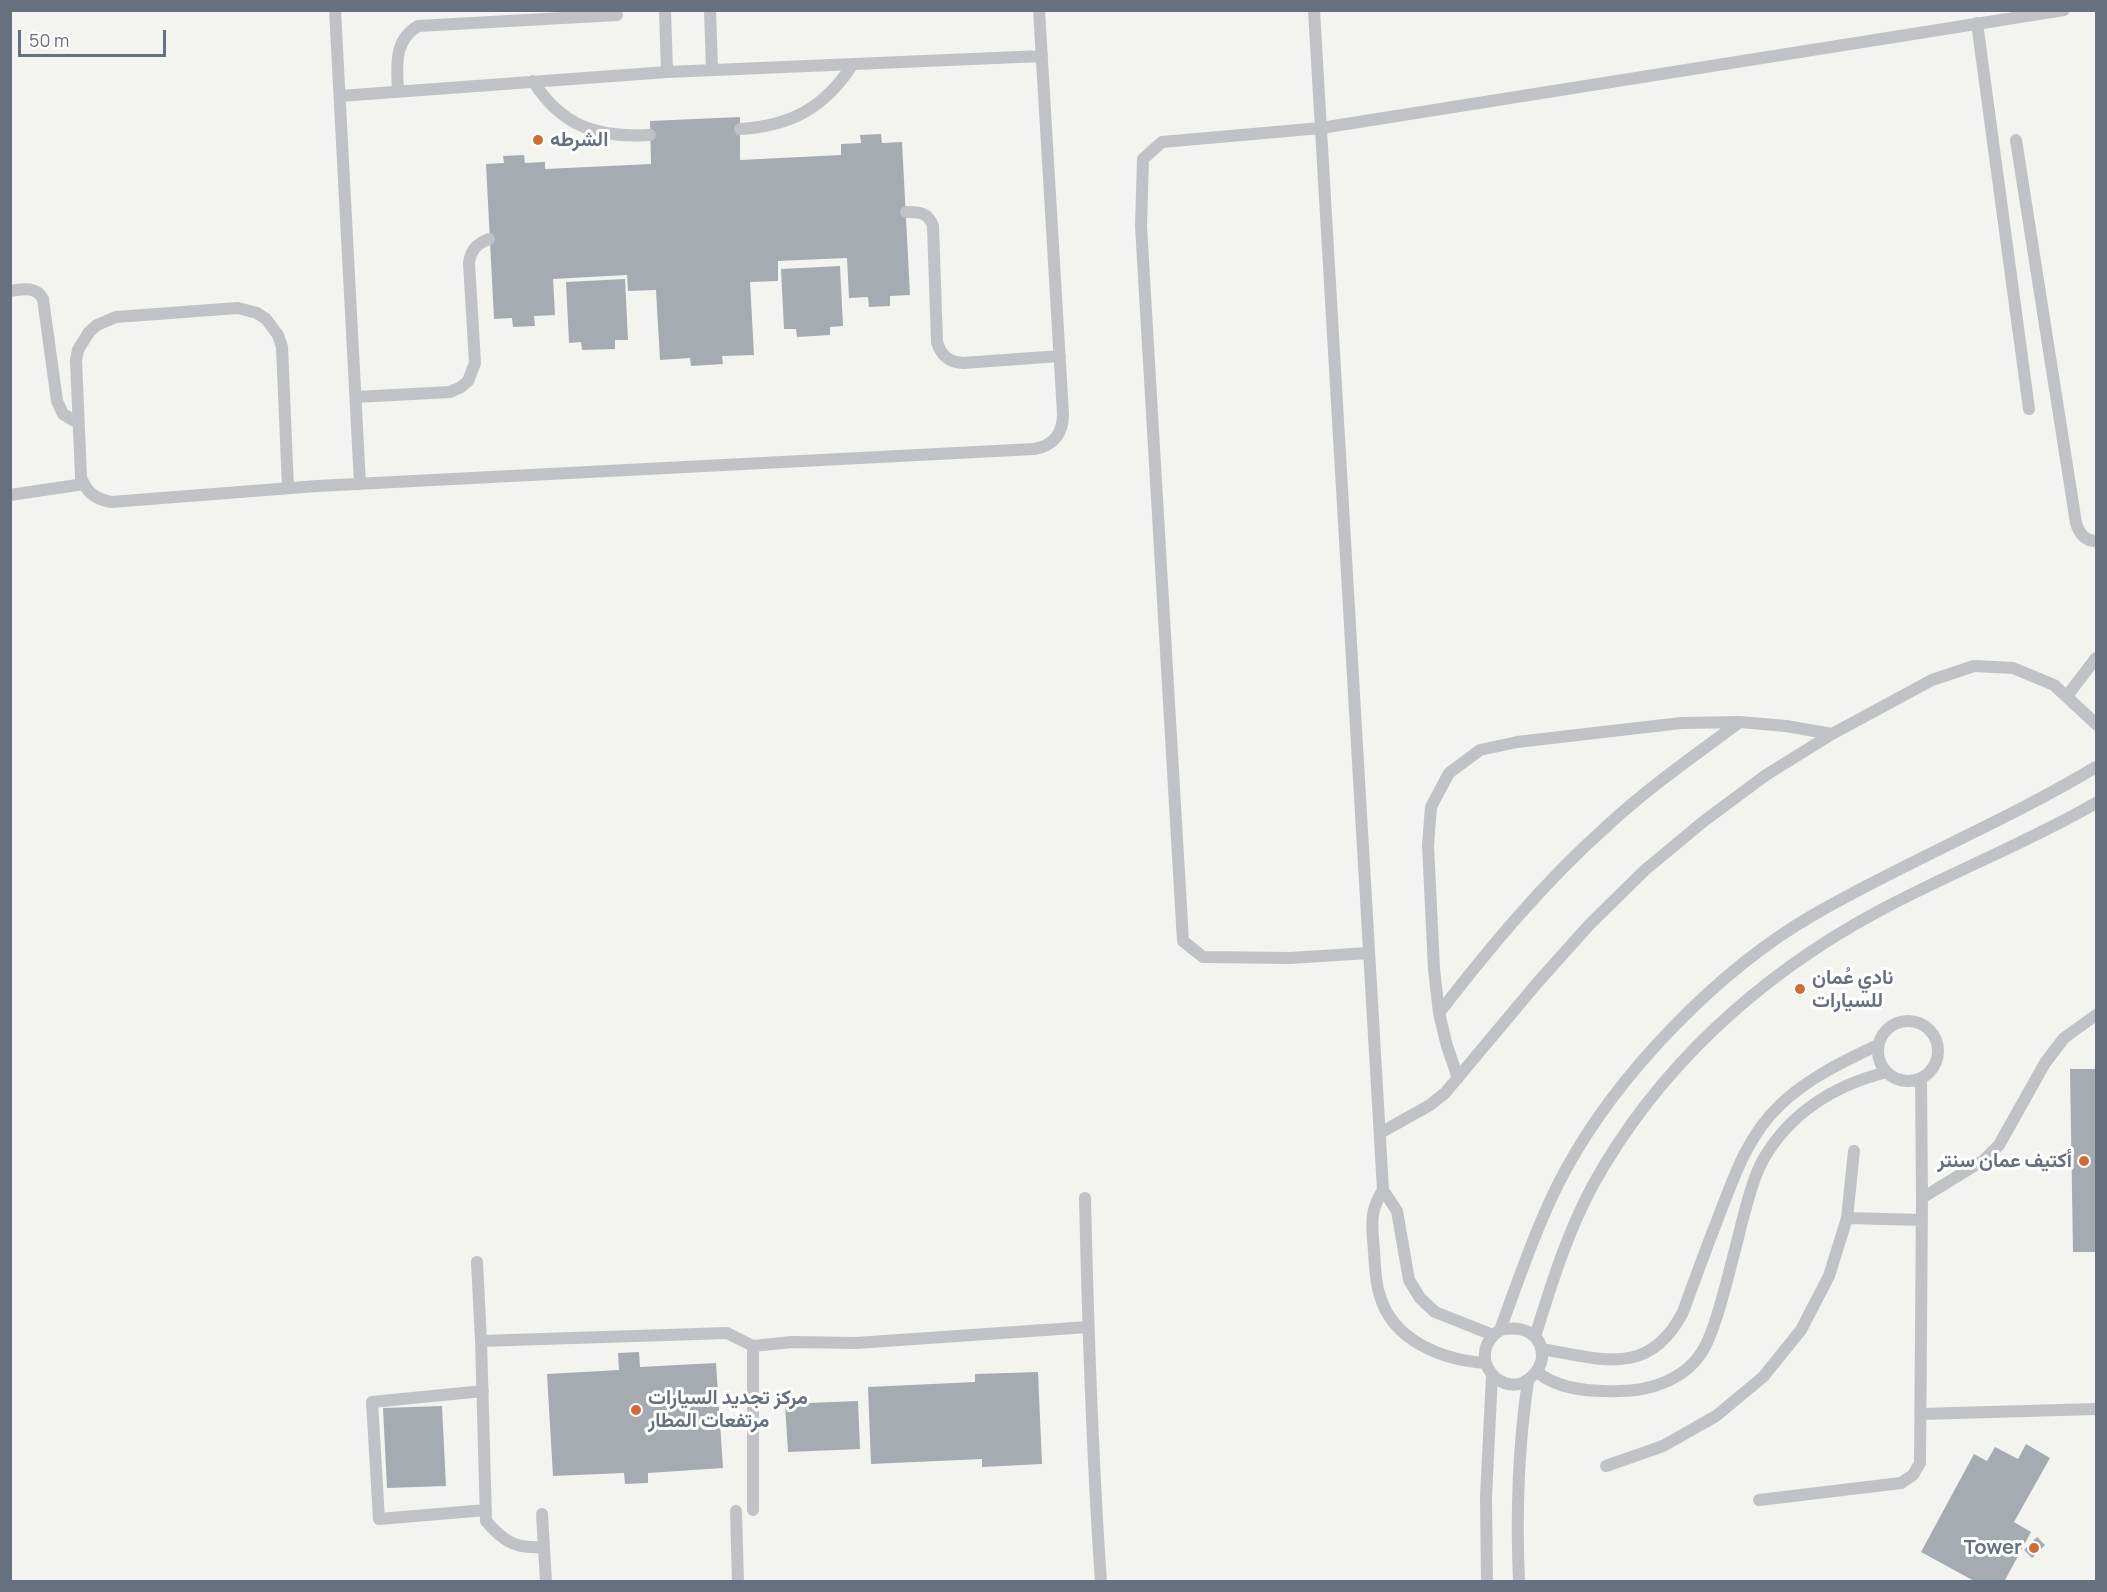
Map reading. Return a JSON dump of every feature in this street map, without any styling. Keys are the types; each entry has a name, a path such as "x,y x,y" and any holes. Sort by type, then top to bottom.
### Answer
{"lane":[{"path":"336,10 360,484"},
{"path":"665,10 667,72"},
{"path":"710,10 712,69"},
{"path":"288,489 280,341 273,326 266,319 248,310 237,308 116,317 97,325 83,341 76,360 81,477 92,495 111,502 360,484 1042,448 1057,438 1063,422 1040,10"},
{"path":"1314,10 1383,1190 1397,1211 1409,1280 1420,1298 1435,1312 1496,1333 1513,1327 1525,1330 1535,1337 1542,1349 1542,1361 1532,1376 1522,1419 1516,1494 1519,1581"},
{"path":"1369,953 1290,958 1203,957 1183,941 1141,226 1143,159 1162,142 1321,128 2064,10"},
{"path":"398,91 396,61 399,45 409,31 418,26 617,15"},
{"path":"1977,23 2029,409"},
{"path":"340,96 712,69 1042,56"},
{"path":"740,129 767,127 815,106 843,80 853,64"},
{"path":"533,81 552,106 580,126 614,135 650,135"},
{"path":"2016,140 2076,523 2085,538 2097,541"},
{"path":"906,212 923,213 928,216 933,226 937,342 945,357 951,361 963,363 1060,356"},
{"path":"356,397 450,392 468,381 474,363 469,263 478,243 489,239"},
{"path":"10,291 31,289 43,299 57,401 63,414 78,423"},
{"path":"10,495 84,484"},
{"path":"2067,696 2097,658"},
{"path":"1380,1133 1430,1106 1458,1078 1590,924 1645,870 1713,814 1766,775 1832,734 1932,680 1974,666 2013,668 2054,685 2097,724"},
{"path":"1458,1078 1439,1013 1434,969 1428,845 1431,807 1449,773 1480,750 1517,742 1681,723 1740,722 1786,726 1832,734"},
{"path":"1439,1013 1491,946 1584,847 1672,771 1740,722"},
{"path":"1887,1072 1855,1081 1817,1100 1797,1116 1779,1136 1752,1184 1713,1330 1701,1353 1684,1371 1662,1384 1637,1391 1559,1385 1532,1376 1515,1385 1503,1383 1492,1376 1485,1363 1484,1354 1487,1344 1496,1333 1539,1227 1566,1170 1598,1118 1636,1068 1679,1023 1720,983 1765,947 1814,915 1864,887 2045,798 2097,767"},
{"path":"1535,1337 1569,1237 1593,1186 1621,1137 1654,1092 1692,1050 1734,1010 1779,973 1827,940 1878,911 2056,826 2097,803"},
{"path":"1922,1198 1984,1160 1999,1145 2028,1092 2064,1038 2097,1015"},
{"path":"1907,1021 1924,1026 1936,1039 1938,1056 1929,1072 1921,1078 1902,1080 1887,1072 1879,1060 1878,1045 1885,1031 1898,1022 1907,1021"},
{"path":"1542,1349 1620,1360 1641,1356 1659,1346 1673,1330 1683,1312 1732,1180 1744,1153 1760,1128 1779,1105 1802,1086 1848,1059 1878,1045"},
{"path":"1759,1500 1900,1483 1913,1476 1920,1463 1921,1078"},
{"path":"1606,1466 1664,1446 1716,1416 1763,1377 1801,1330 1829,1276 1847,1218 1854,1151"},
{"path":"1383,1190 1375,1202 1371,1216 1375,1272 1380,1297 1391,1319 1408,1337 1430,1349 1457,1359 1485,1363"},
{"path":"1085,1198 1095,1504 1101,1581"},
{"path":"1847,1218 1922,1220"},
{"path":"477,1262 486,1521 513,1545 528,1548 544,1547"},
{"path":"481,1341 727,1333 753,1346 792,1342 856,1343 1088,1327"},
{"path":"753,1346 753,1510"},
{"path":"1487,1581 1485,1497 1492,1376"},
{"path":"483,1391 372,1402 379,1519 486,1510"},
{"path":"1921,1414 2097,1409"},
{"path":"736,1511 738,1581"},
{"path":"542,1514 546,1581"}],"building":[{"path":"740,117 740,160 841,155 841,144 861,143 860,135 881,134 882,143 902,142 910,295 890,296 890,306 869,307 868,297 849,298 847,258 778,261 778,281 750,282 754,355 722,356 723,364 691,366 690,358 660,360 656,290 628,291 627,275 553,279 555,315 534,316 535,326 513,327 512,318 494,319 486,164 504,163 503,156 524,155 525,163 545,162 545,169 651,164 650,121"},
{"path":"840,266 843,326 830,327 830,335 797,337 796,329 784,329 781,269"},
{"path":"625,279 628,340 615,340 615,349 582,350 581,342 569,343 566,282"},
{"name":"أكتيف عمان سنتر","path":"2070,1069 2096,1069 2096,1252 2073,1252"},
{"path":"639,1352 640,1367 716,1363 723,1468 648,1473 648,1483 625,1484 624,1473 553,1476 547,1374 619,1370 618,1353"},
{"path":"1038,1372 1042,1464 982,1467 982,1459 871,1464 868,1387 975,1382 975,1374"},
{"path":"858,1401 860,1449 788,1452 785,1404"},
{"path":"442,1406 446,1486 387,1488 383,1408"},
{"path":"2026,1444 2050,1458 2014,1522 2031,1532 2004,1582 1976,1582 1921,1552 1974,1454 1987,1461 1995,1447 2018,1459"},
{"name":"Tower","path":"2037,1537 2045,1545 2032,1558 2024,1550"}],"place":[{"name":"الشرطه","path":"538,140"},
{"name":"نادي عُمان للسيارات","path":"1800,989"},
{"name":"أكتيف عمان سنتر","path":"2084,1161"},
{"name":"مركز تجديد السيارات مرتفعات المطار","path":"636,1410"},
{"name":"Tower","path":"2034,1548"}]}
